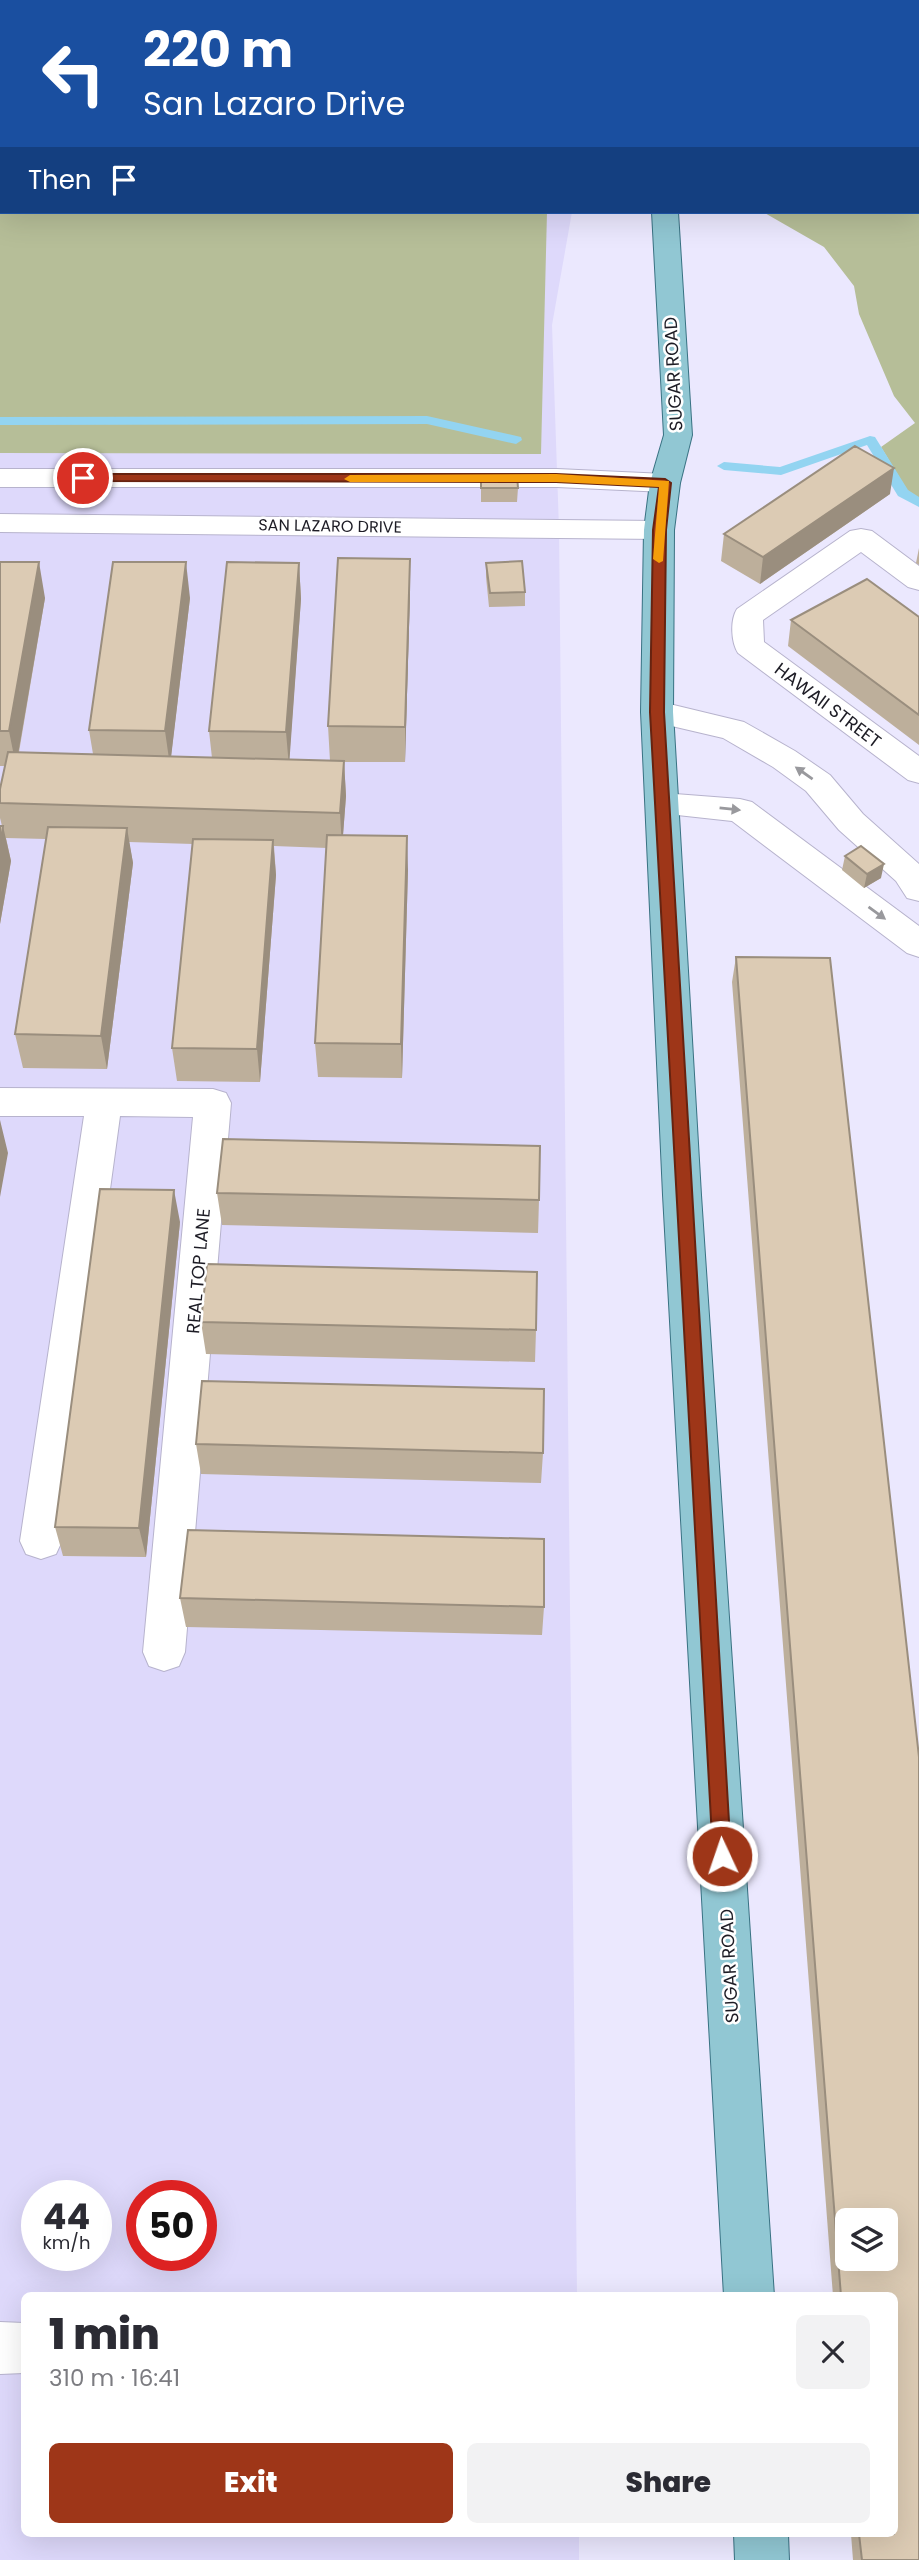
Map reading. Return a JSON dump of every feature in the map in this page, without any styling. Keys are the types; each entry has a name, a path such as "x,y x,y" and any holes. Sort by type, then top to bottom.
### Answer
{"main road":[{"name":"SUGAR ROAD","path":"665,214 678,435 665,483 659,530 657,712 682,1195 749,2292"},
{"path":"761,2537 762,2560"}],"street":[{"path":"0,478 556,478 665,483"},
{"name":"SAN LAZARO DRIVE","path":"0,523 659,530"},
{"name":"HAWAII STREET","path":"919,580 861,538 748,616 749,646 919,772"},
{"path":"657,712 733,730 784,759 818,783 851,822 908,873 919,889"},
{"path":"662,804 740,810 919,944"},
{"path":"798,855 851,822"},
{"name":"REAL TOP LANE","path":"0,1102 213,1103 163,1652"},
{"path":"40,1541 103,1102"},
{"path":"0,2348 21,2348"}],"shaded area":[{"path":"0,214 572,214 552,325 559,529 577,2292 21,2292 21,2537 579,2537 579,2560 0,2560"}],"green space":[{"path":"0,214 547,214 541,454 0,453"},
{"path":"766,214 919,214 919,498 907,490 881,447 915,423 894,396 859,314 854,286 824,247"}],"building":[{"path":"855,446 894,468 763,557 724,534"},
{"path":"481,475 517,475 518,488 481,488"},
{"path":"338,558 410,559 405,727 328,726"},
{"path":"522,561 525,592 490,593 486,563"},
{"path":"0,562 39,562 9,731 0,731"},
{"path":"113,562 186,562 165,731 89,730"},
{"path":"227,562 299,563 286,732 209,731"},
{"path":"867,579 919,617 919,715 791,620"},
{"path":"8,752 344,761 340,813 0,803 0,789"},
{"path":"48,827 127,828 101,1036 15,1034"},
{"path":"327,835 407,836 401,1044 315,1043"},
{"path":"193,839 273,840 257,1049 172,1048"},
{"path":"861,846 884,864 867,874 845,856"},
{"path":"736,957 830,958 919,1757 919,2560 862,2560 859,2537 898,2537 898,2292 841,2292 839,2271 898,2271 898,2208 835,2208 835,2219"},
{"path":"223,1139 540,1146 539,1200 217,1193"},
{"path":"100,1189 174,1190 139,1528 55,1527"},
{"path":"207,1264 537,1272 536,1330 201,1322"},
{"path":"202,1381 544,1389 543,1453 196,1444"},
{"path":"188,1530 544,1539 544,1607 180,1598"}],"waterway":[{"path":"0,421 427,420 516,440"},
{"path":"724,466 781,471 870,440 903,493 919,503"}],"slow traffic":[{"path":"350,479 556,478 665,483 659,530 659,559"}],"route":[{"path":"83,478 556,478 665,483 659,530 657,712 682,1195 722,1856"}]}
